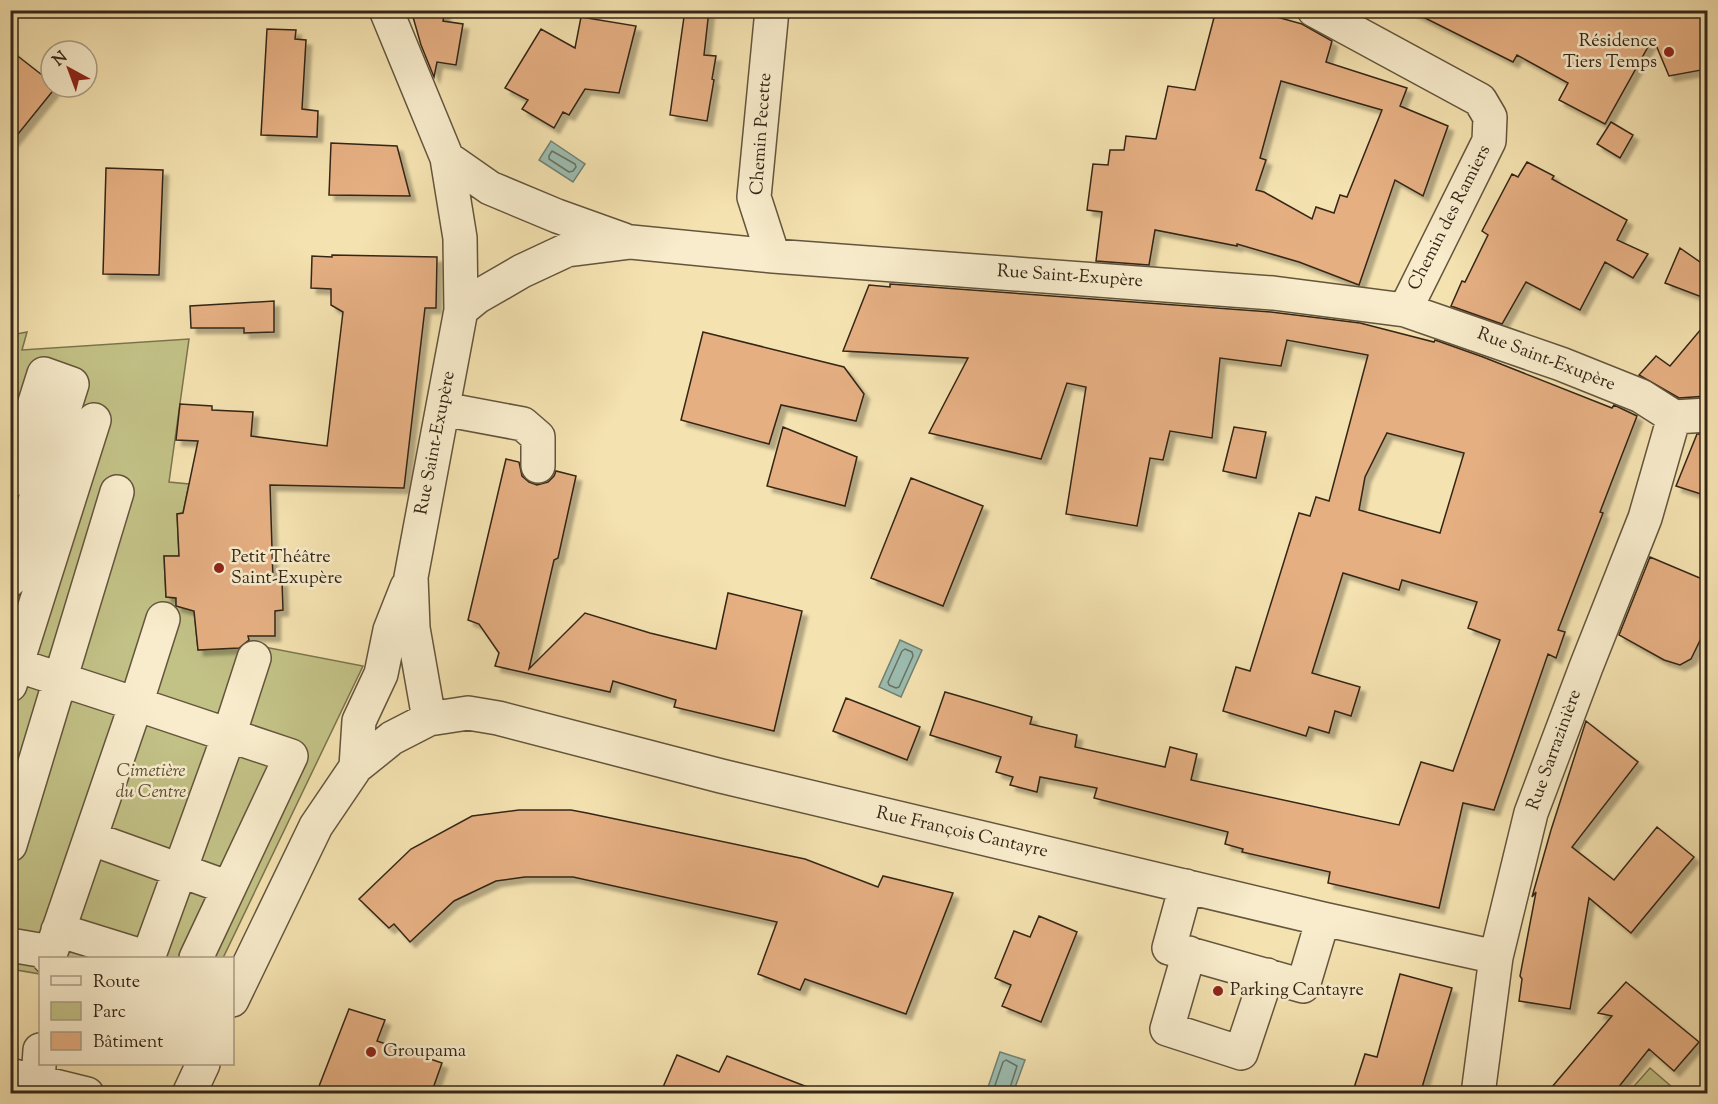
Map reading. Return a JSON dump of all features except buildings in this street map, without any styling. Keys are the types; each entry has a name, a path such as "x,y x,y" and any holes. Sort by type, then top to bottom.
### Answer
{"street":[{"name":"Rue Saint-Exupère","path":"356,767 359,721 381,674 390,630 411,577 461,310 460,238 447,158 386,10"},
{"name":"Chemin Pecette","path":"772,10 754,197 773,256"},
{"name":"Chemin des Ramiers","path":"1314,10 1480,100 1490,117 1490,141 1405,310"},
{"path":"447,158 490,188 557,216 632,242"},
{"name":"Rue Saint-Exupère","path":"461,310 477,297 522,271 567,250 632,242 773,256 1273,293 1405,310 1561,364 1641,396 1674,417"},
{"path":"10,481 44,374 72,384 10,580"},
{"path":"442,409 524,424 538,437 538,466"},
{"path":"1674,417 1707,415"},
{"name":"Rue Sarrazinière","path":"1478,1094 1496,957 1532,813 1586,667 1646,518 1674,417"},
{"path":"94,420 13,671 61,680 291,756 196,957"},
{"path":"10,845 117,492"},
{"name":"Rue Saint-Exupère","path":"411,577 413,628 429,720"},
{"path":"53,947 163,619"},
{"path":"148,957 229,735 254,658"},
{"name":"Rue François Cantayre","path":"429,720 468,713 498,718 721,776 1323,919 1496,957"},
{"path":"234,996 316,826 356,767 392,738 429,720"},
{"path":"90,838 229,888"},
{"path":"1186,886 1169,948 1304,986 1323,919"},
{"path":"10,945 53,947 139,957"},
{"path":"1189,953 1167,1029 1241,1053 1267,975"},
{"path":"39,1052 24,1078 87,1094"},
{"path":"189,1094 203,1065"}],"green space":[{"name":"Cimetière du Centre","path":"27,332 22,350 189,339 169,482 189,484 183,513 177,514 179,556 164,556 166,597 176,598 176,606 194,611 198,650 249,647 249,644 363,666 223,957 39,957 39,974 11,969 11,335"},
{"path":"1650,1068 1679,1093 1628,1093"}],"water":[{"path":"551,141 585,164 573,182 539,160"},
{"path":"900,640 922,650 901,697 879,687"},
{"path":"1000,1052 1025,1060 1013,1093 986,1093"}],"place":[{"name":"Résidence Tiers Temps","path":"1669,52"},
{"name":"Petit Théâtre Saint-Exupère","path":"219,568"},
{"name":"Parking Cantayre","path":"1218,991"},
{"name":"Groupama","path":"371,1052"}]}
